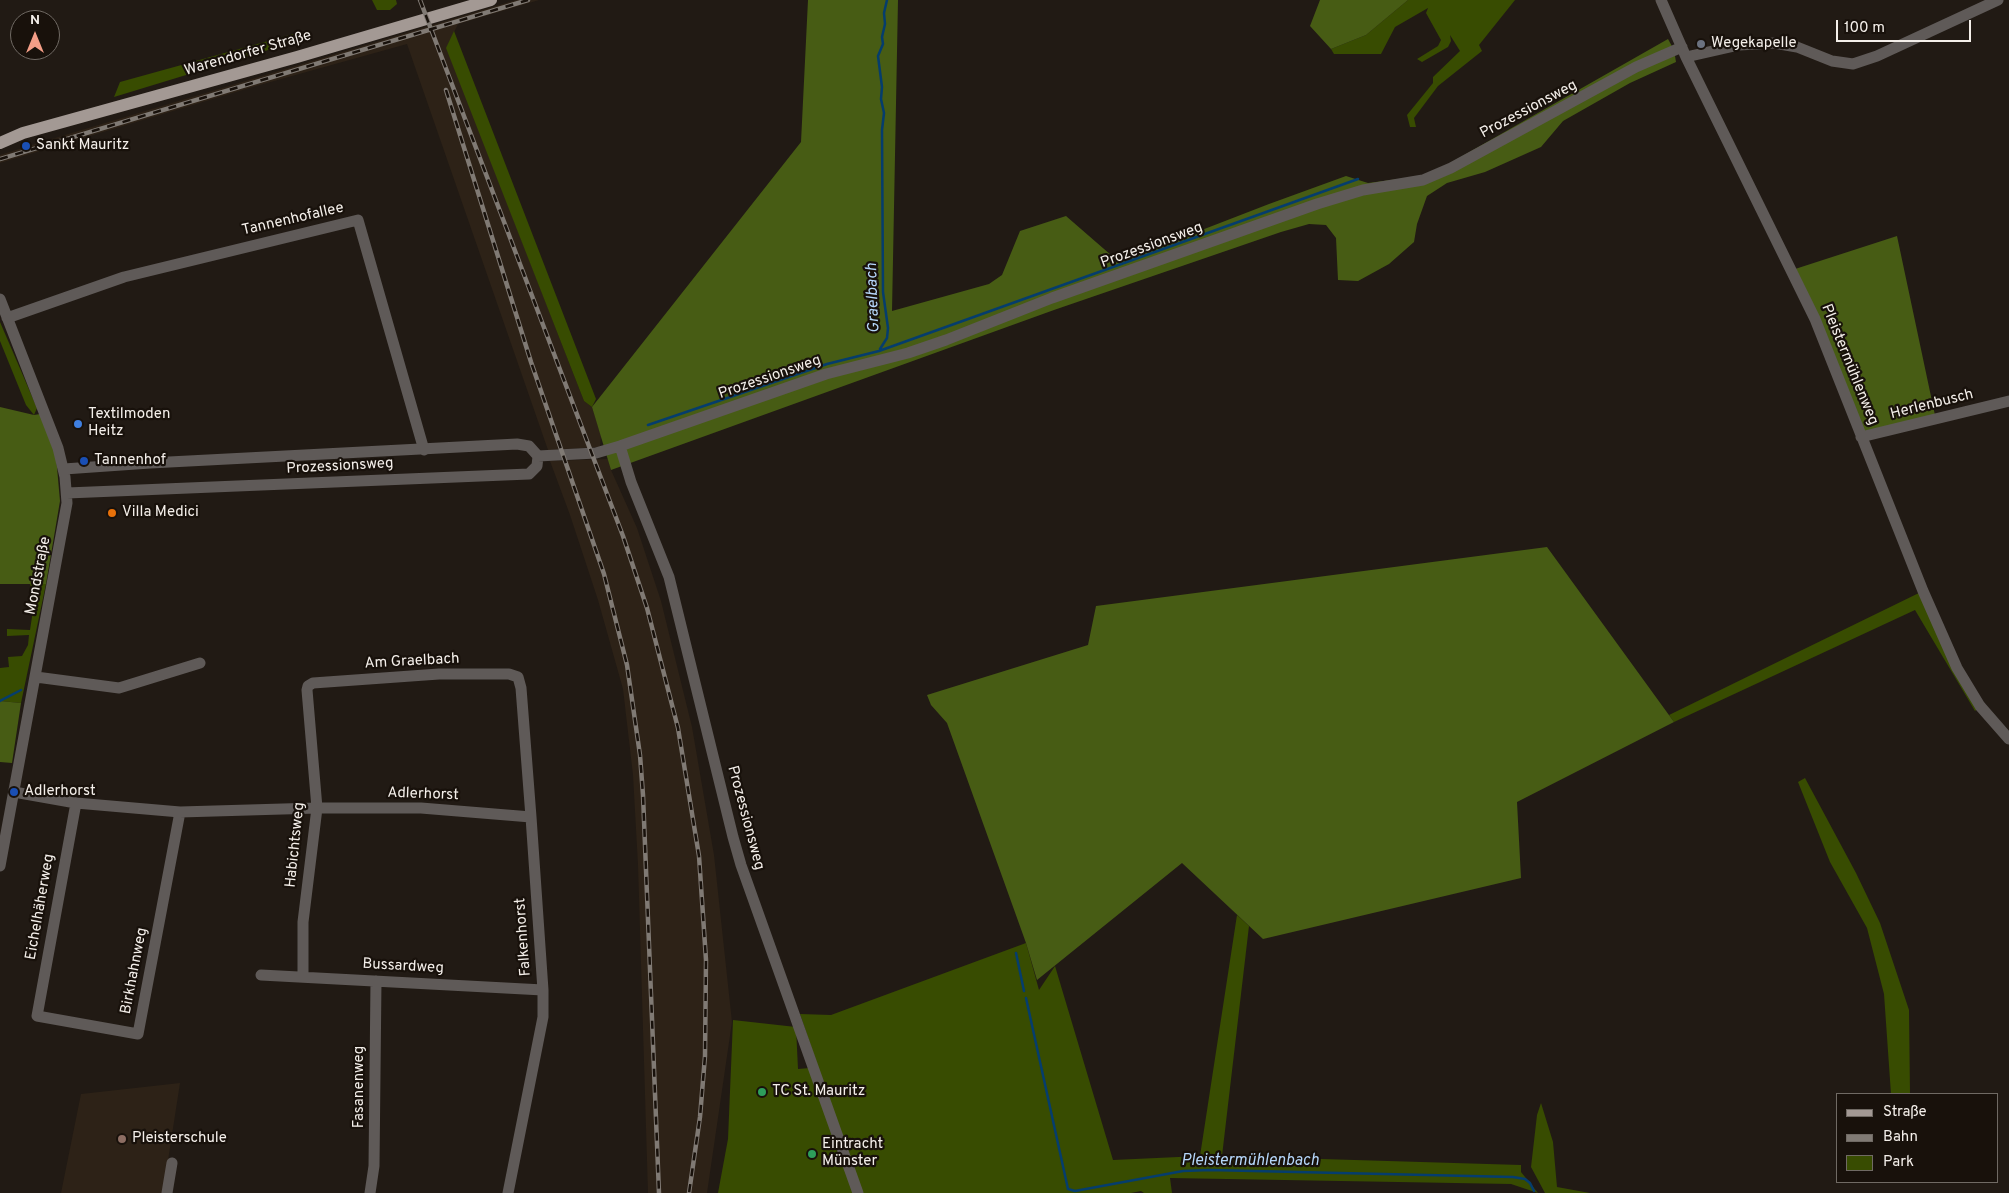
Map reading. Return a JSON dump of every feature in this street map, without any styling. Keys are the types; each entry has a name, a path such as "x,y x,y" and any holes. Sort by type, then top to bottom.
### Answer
{"main road":[{"name":"Warendorfer Straße","path":"0,143 14,136 490,0"},
{"name":"Warendorfer Straße","path":"0,135 14,136"}],"street":[{"name":"Pleistermühlenweg","path":"1661,0 1684,52 1807,303 1923,591 1957,668 1980,706 2009,739"},
{"name":"Prozessionsweg","path":"538,456 596,454 826,374 931,345 1052,298 1317,204 1363,190 1423,180 1460,164 1608,84 1622,74 1684,52 1774,43 1797,47 1832,61 1853,64 1877,56 1998,0"},
{"name":"Tannenhofallee","path":"7,318 124,277 358,220 424,450"},
{"name":"Mondstraße","path":"0,299 39,397 64,469 67,493 66,515 0,866"},
{"name":"Herlenbusch","path":"1861,437 2009,400"},
{"name":"Prozessionsweg","path":"64,469 518,444 529,446 538,456 537,466 529,474 67,493"},
{"name":"Prozessionsweg","path":"620,446 669,577 738,856 858,1193"},
{"path":"36,677 119,688 200,663"},
{"name":"Am Graelbach","path":"308,686 312,683 439,674 509,674 518,677"},
{"name":"Falkenhorst","path":"508,1193 543,1017 543,990 531,817 521,688 518,677"},
{"name":"Habichtsweg","path":"303,977 303,922 317,808 308,686"},
{"name":"Adlerhorst","path":"14,792 76,803 180,812 317,808 421,808 531,817"},
{"name":"Eichelhäherweg","path":"37,1016 76,803"},
{"name":"Birkhahnweg","path":"37,1016 138,1034 180,812"},
{"name":"Bussardweg","path":"261,975 543,990"},
{"name":"Fasanenweg","path":"370,1193 374,1166 376,981"},
{"path":"167,1193 172,1163"}],"shaded area":[{"path":"516,0 539,0 458,24 447,47 584,401 592,407 601,435 600,447 548,450 407,44 256,86 0,163 0,155"},
{"path":"608,459 637,528 661,601 692,727 714,855 732,1022 707,1193 648,1193 638,865 633,775 623,689 598,600 550,461"},
{"name":"Pleisterschule","path":"180,1083 163,1193 61,1193 81,1094"}],"green space":[{"path":"372,0 396,0 397,4 390,10 377,10"},
{"path":"808,0 898,0 892,311 989,284 1002,275 1020,231 1066,216 1119,262 1346,176 1368,183 1429,175 1668,39 1674,50 1676,62 1630,83 1563,121 1541,147 1485,172 1447,183 1427,196 1417,224 1414,242 1389,264 1358,281 1338,280 1336,238 1326,225 1309,224 1054,310 611,470 592,407 801,142"},
{"path":"1320,0 1408,0 1366,35 1331,49 1310,26"},
{"path":"1408,0 1515,0 1479,45 1482,51 1438,86 1414,118 1416,127 1410,127 1407,115 1433,83 1433,77 1460,51 1450,35 1451,41 1448,47 1422,62 1417,59 1438,46 1441,40 1426,13 1428,8 1395,27 1381,54 1334,54 1331,49 1366,35"},
{"path":"454,31 596,399 592,407 584,401 446,48"},
{"path":"297,33 291,43 114,97 120,82"},
{"path":"1897,236 1936,420 1861,437 1792,270"},
{"path":"0,322 37,408 34,415 26,405 0,341"},
{"path":"0,407 34,415 40,414 56,456 60,501 46,584 0,584"},
{"path":"1547,547 1674,722 1517,802 1521,878 1263,939 1182,863 1037,980 1026,943 947,723 931,705 927,695 1088,645 1096,606"},
{"path":"30,584 46,584 21,703 0,701 0,668 9,667 8,657 22,656 28,645 29,635 7,636 7,629 30,630 35,597"},
{"path":"1923,591 1980,706 1975,711 1915,610 1674,722 1669,715"},
{"path":"0,701 21,703 12,763 0,762"},
{"path":"1805,778 1856,873 1880,923 1909,1010 1910,1093 1891,1093 1884,994 1867,928 1830,862 1798,782"},
{"path":"1237,915 1249,926 1222,1156 1521,1165 1521,1172 1538,1193 1511,1184 1170,1178 1172,1193 1144,1193 1141,1191 1131,1193 861,1193 800,1014 831,1015 1026,943 1039,990 1055,966 1113,1160 1200,1156"},
{"name":"TC St. Mauritz","path":"733,1020 796,1027 798,1069 810,1068 855,1193 718,1193 728,1139"},
{"path":"1541,1103 1553,1142 1557,1187 1590,1193 1545,1193 1531,1167 1537,1115"}],"waterway":[{"name":"Graelbach","path":"880,349 887,338 888,328 883,292 882,130 884,113 881,99 882,87 878,56 883,44 884,13 887,0"},
{"path":"648,425 827,364 879,351 1358,179"},
{"name":"Graelbach","path":"0,701 21,690"},
{"name":"Pleistermühlenbach","path":"1016,953 1024,991"},
{"name":"Pleistermühlenbach","path":"1026,998 1068,1189 1075,1191 1183,1171 1210,1170 1513,1177 1525,1179 1530,1183 1534,1191"}],"railway":[{"path":"420,0 623,536 647,608 678,728 699,856 706,960 705,1056 700,1117 689,1193"},
{"path":"0,159 528,0"},
{"path":"446,90 531,362 604,574 627,665 640,755 643,795 659,1193"}],"place":[{"name":"Wegekapelle","path":"1701,44"},
{"name":"Sankt Mauritz","path":"26,146"},
{"name":"Textilmoden Heitz","path":"78,424"},
{"name":"Tannenhof","path":"84,461"},
{"name":"Villa Medici","path":"112,513"},
{"name":"Adlerhorst","path":"14,792"},
{"name":"TC St. Mauritz","path":"762,1092"},
{"name":"Pleisterschule","path":"122,1139"},
{"name":"Eintracht Münster","path":"812,1154"}]}
